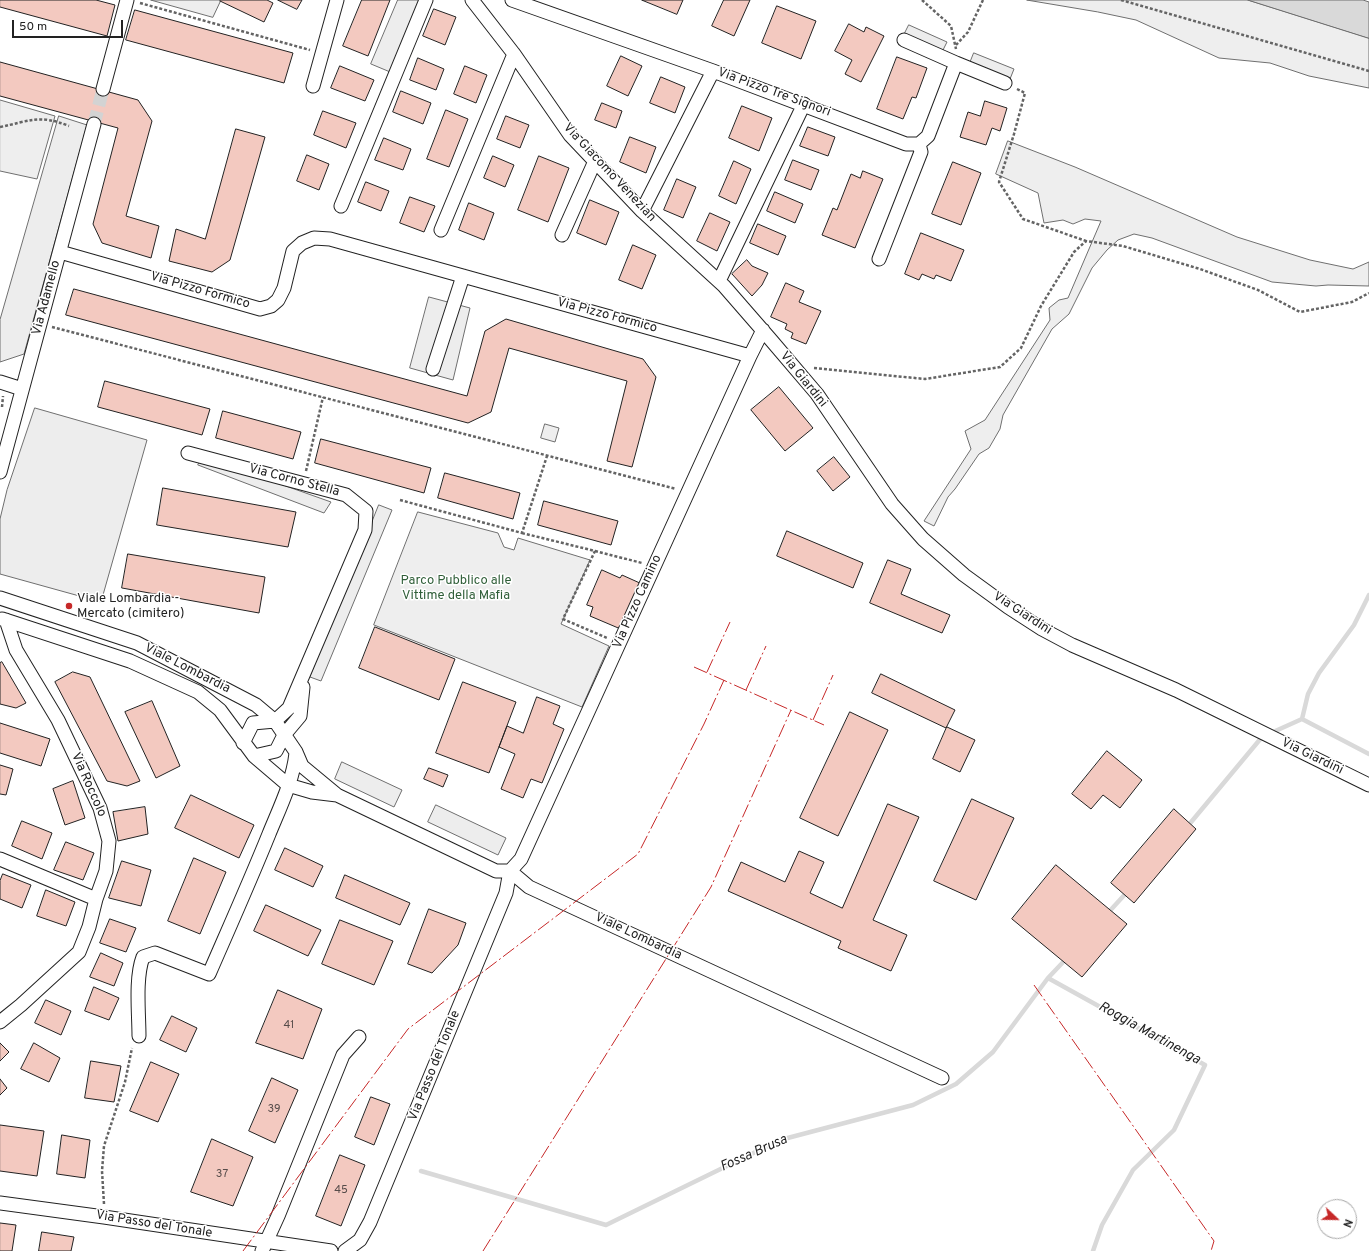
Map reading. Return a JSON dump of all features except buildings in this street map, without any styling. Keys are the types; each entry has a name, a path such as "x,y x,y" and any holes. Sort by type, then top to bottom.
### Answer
{"street":[{"path":"313,86 337,0"},
{"path":"341,206 426,0"},
{"name":"Via Giacomo Venezian","path":"472,0 514,54 570,135 642,211 719,281 763,330"},
{"name":"Via Pizzo Tre Signori","path":"512,0 713,70 906,144 919,144"},
{"path":"103,89 132,1"},
{"path":"904,40 1005,83"},
{"path":"441,230 514,54"},
{"path":"879,259 921,152 919,144 928,136 956,63"},
{"path":"642,211 713,70"},
{"path":"719,281 804,104"},
{"name":"Via Adamello","path":"0,472 94,124"},
{"path":"562,235 595,161"},
{"name":"Via Pizzo Formico","path":"60,252 260,309 271,306 278,300 284,288 293,251 302,243 314,238 330,239 750,356"},
{"path":"434,369 463,276"},
{"name":"Via Giardini","path":"763,330 817,394 892,504 923,539 964,575 1008,607 1042,629 1072,645 1176,690 1369,785"},
{"name":"Via Pizzo Camino","path":"510,871 521,859 763,330"},
{"path":"0,382 22,388"},
{"name":"Via Corno Stella","path":"188,453 346,495 366,511 365,530 304,673 289,708 276,721"},
{"name":"Viale Lombardia","path":"0,598 137,643 256,705 276,721 296,752 302,766 337,795 496,871 510,871 529,887 942,1078"},
{"name":"Viale Lombardia","path":"3,619 130,661 198,692 220,710 254,756 288,785 312,792 337,795"},
{"name":"Via Roccolo","path":"0,1022 21,1005 79,952 89,927 106,871 109,842 100,808 58,720 16,650 3,619"},
{"name":"Via Corno Stella","path":"254,756 276,752 284,735 300,716 304,673"},
{"path":"243,743 253,723 276,721"},
{"path":"139,1036 139,978 140,966 143,958 155,953 208,974 243,897 294,770 296,752"},
{"path":"0,859 96,900"},
{"name":"Via Passo del Tonale","path":"345,1251 360,1240 370,1222 506,894 510,871"},
{"path":"264,1246 278,1216 343,1055 359,1037"},
{"name":"Via Passo del Tonale","path":"0,1203 104,1217 264,1246 331,1251"}],"path":[{"path":"922,0 951,26 956,45 956,63"},
{"path":"956,45 968,32 983,0"},
{"path":"1120,0 1369,71"},
{"path":"132,1 322,53"},
{"path":"1005,83 1025,92 999,182 1023,219 1086,241 1123,246 1200,269 1258,290 1300,312 1352,302 1369,293"},
{"path":"0,127 28,120 40,119 55,121 69,126"},
{"path":"793,366 925,379 1000,367 1021,348 1041,306 1074,252 1086,241"},
{"path":"40,324 688,492"},
{"path":"303,484 323,398"},
{"path":"522,533 547,456"},
{"path":"400,500 522,533 654,566"},
{"path":"594,551 563,619 619,643"},
{"path":"104,1217 102,1171 104,1146 123,1089 133,1045 139,1036"}],"green space":[{"path":"151,0 221,0 213,17"},
{"path":"1027,0 1248,0 1369,38 1369,88 1309,76 1270,63 1219,58 1136,20"},
{"path":"0,100 55,116 37,179 0,171"},
{"path":"1008,141 1075,167 1237,237 1310,260 1353,269 1369,262 1369,286 1316,286 1272,282 1152,238 1134,234 1118,240 1107,250 1092,268 1069,314 1052,329 1003,415 1000,429 989,448 979,454 948,497 934,526 924,521 971,449 965,431 985,420 1050,320 1049,308 1059,300 1068,298 1101,221 1085,219 1073,224 1063,220 1044,223 1038,193 996,174"},
{"path":"545,424 559,428 555,442 541,438"},
{"name":"Parco Pubblico alle Vittime della Mafia","path":"418,512 498,533 504,547 514,550 518,538 590,560 561,624 609,646 582,707 374,625"}],"shaded area":[{"path":"398,0 426,0 395,74 371,64"},
{"path":"1248,0 1363,0 1369,2 1369,38"},
{"path":"909,25 947,42 942,52 904,35"},
{"path":"974,53 1014,69 1010,79 970,63"},
{"path":"59,116 87,125 24,354 0,362 0,320"},
{"path":"429,297 470,308 453,380 410,368"},
{"path":"35,408 147,440 101,602 0,574 0,519 7,490"},
{"path":"204,457 331,502 324,513 198,465"},
{"path":"379,505 392,510 321,681 310,677"},
{"path":"342,762 402,790 394,807 335,779"},
{"path":"436,805 506,838 498,855 428,822"}],"waterway":[{"path":"1302,719 1308,694 1319,673 1354,625 1369,595"},
{"path":"1187,827 1262,737 1302,719 1369,754"},
{"path":"1107,914 1128,891"},
{"name":"Fossa Brusa","path":"421,1171 606,1225 780,1140 913,1105 956,1084 993,1052 1048,978 1067,958"},
{"name":"Roggia Martinenga","path":"1048,978 1205,1065 1174,1130 1133,1170 1102,1225 1093,1251"}],"tunnel":[{"path":"94,124 103,89"}],"power":[{"path":"707,672 730,622"},
{"path":"746,690 766,646"},
{"path":"694,667 824,725"},
{"path":"813,720 833,675"},
{"path":"243,1251 408,1029 638,854 704,724 724,680"},
{"path":"483,1251 711,887 791,710"},
{"path":"1034,985 1214,1241 1211,1251"}],"place":[{"name":"Viale Lombardia - Mercato (cimitero)","path":"69,606"}]}
